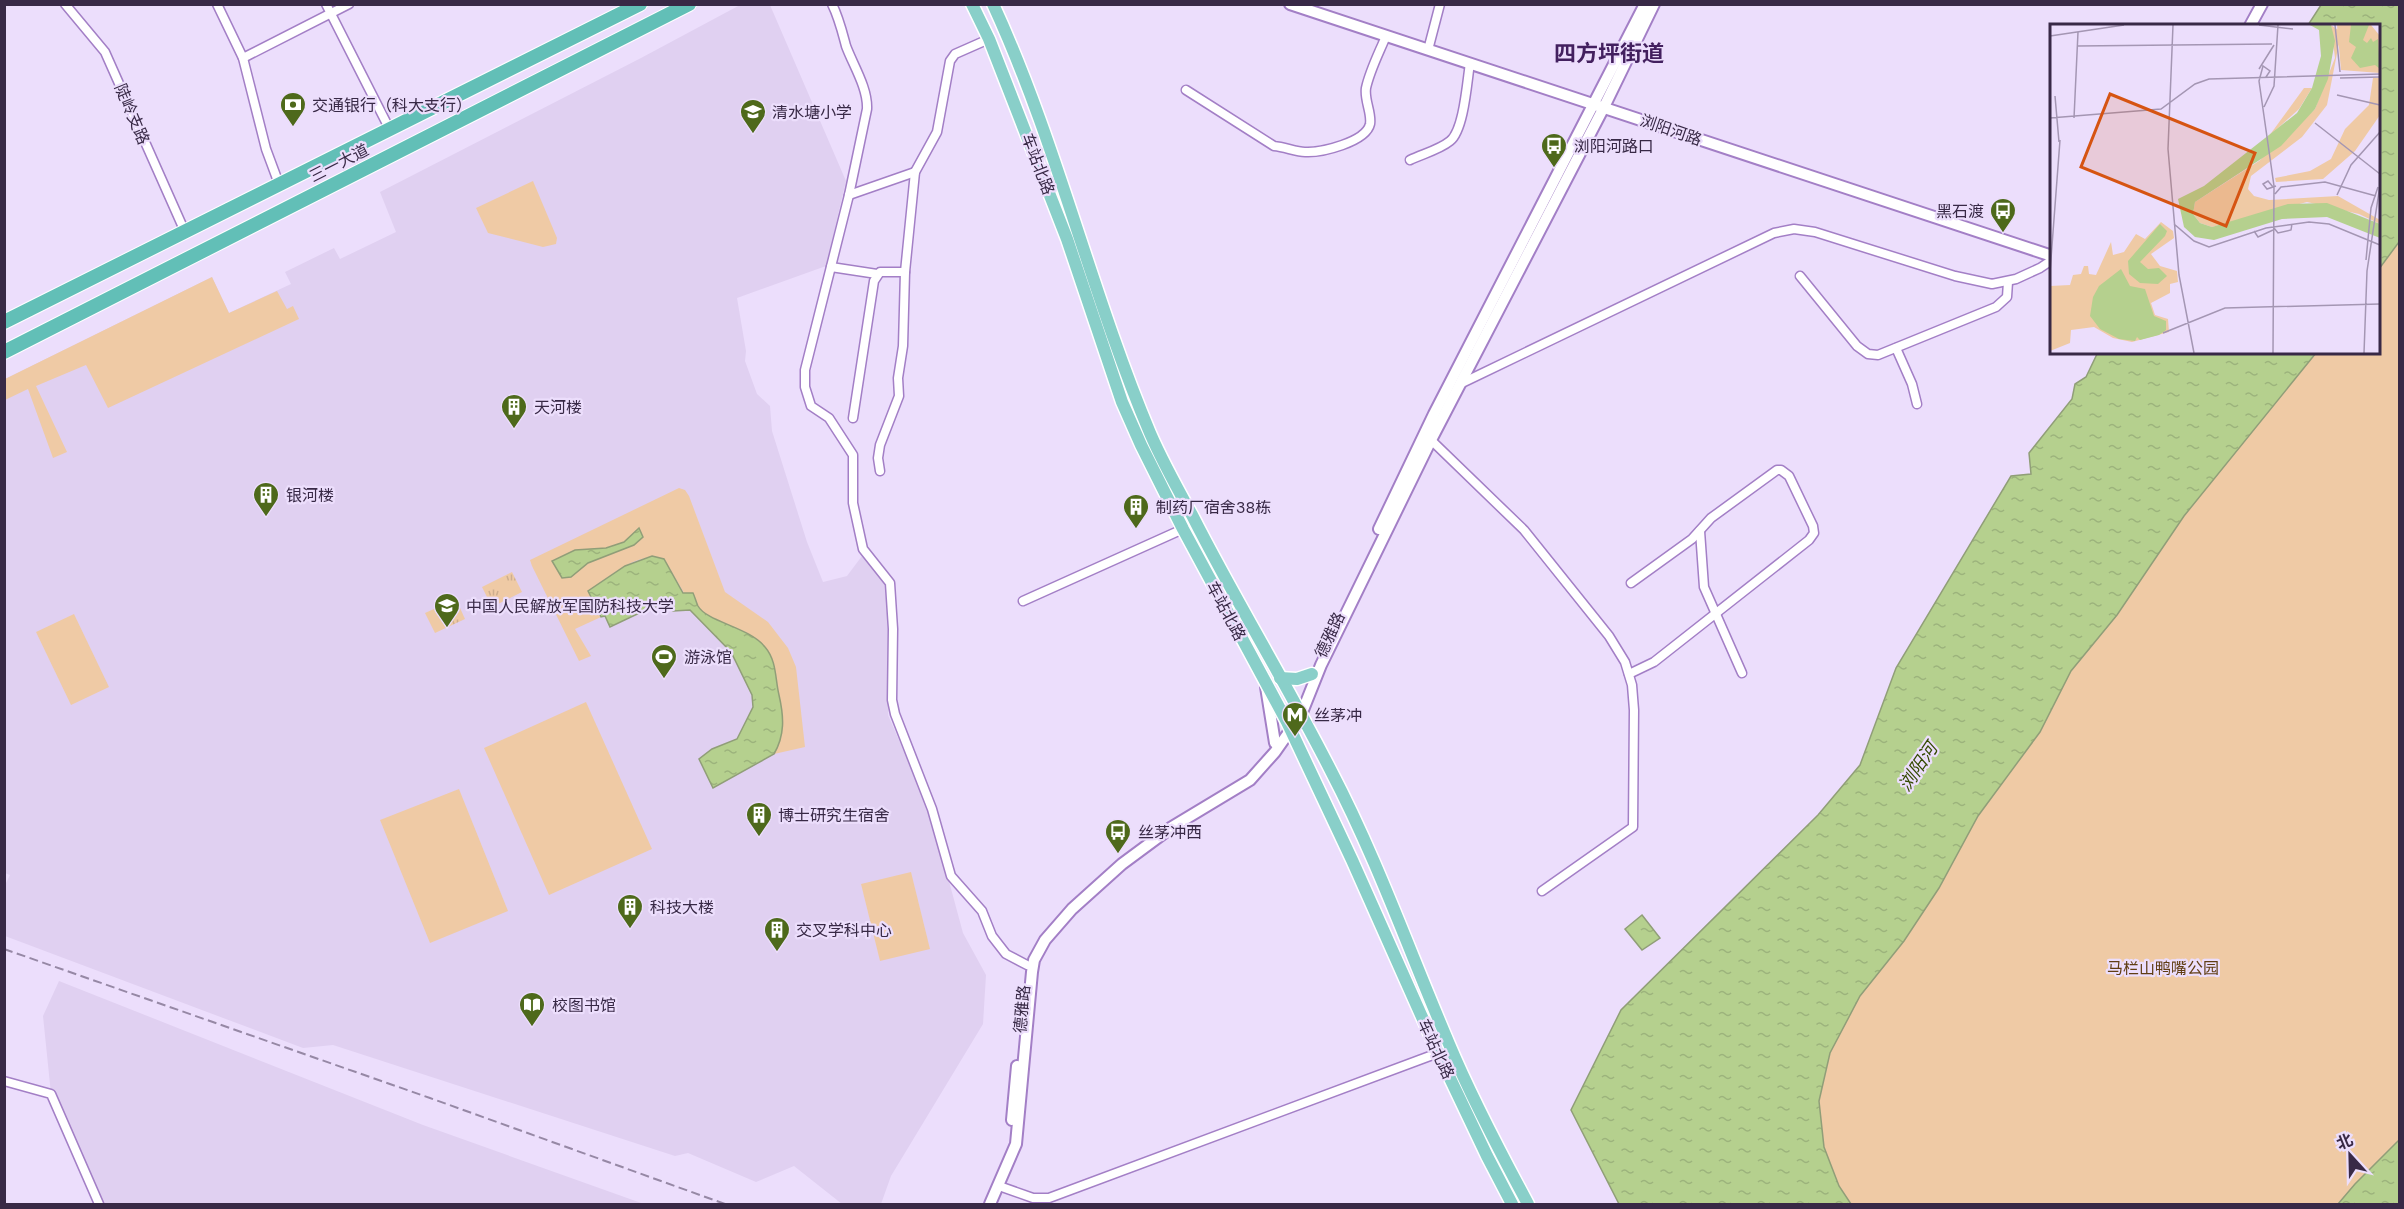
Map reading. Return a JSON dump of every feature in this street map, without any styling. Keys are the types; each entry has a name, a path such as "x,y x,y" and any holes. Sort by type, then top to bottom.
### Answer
{"highway":[{"name":"三一大道","path":"4,322 640,4"},
{"name":"三一大道","path":"4,352 689,4"}],"main road":[{"name":"车站北路","path":"972,4 989,39 1066,239 1122,402 1183,529 1289,726 1353,860 1438,1053 1512,1204"},
{"name":"车站北路","path":"993,4 1009,39 1073,214 1126,375 1155,446 1332,771 1362,835 1450,1047 1499,1150 1528,1204"},
{"path":"1280,678 1297,679 1312,674"}],"street":[{"name":"陡岭支路","path":"65,4 105,52 184,232"},
{"path":"217,4 243,58 263,139 279,184"},
{"path":"326,4 390,130"},
{"path":"243,58 349,4"},
{"path":"832,4 842,26 846,45 868,104 849,195 806,370 805,387 811,406 829,418 853,455 853,503 863,549 890,583 893,629 892,700 895,714 932,809 951,876 982,911 992,936 1006,954 1026,964"},
{"name":"浏阳河路","path":"1290,4 1599,105 2050,257"},
{"path":"1428,50 1440,4"},
{"name":"德雅路","path":"990,1204 1016,1144 1032,972 1038,951 1065,916 1122,864 1178,823 1250,780 1289,726 1321,666 1599,105 1645,4"},
{"path":"1599,105 1654,4"},
{"path":"2251,24 2262,4"},
{"path":"1186,90 1274,146 1288,147 1302,153 1322,152 1366,133 1370,124 1366,88 1386,36"},
{"path":"880,471 878,458 880,445 899,396 898,378 903,346 905,272 915,172 937,132 950,61 955,54 989,39"},
{"path":"1410,160 1449,142 1457,134 1461,124 1470,63"},
{"name":"德雅路","path":"1299,710 1312,674 1434,414 1599,105"},
{"path":"849,195 915,172"},
{"path":"1459,384 1774,232 1794,230 1815,232 1955,276 1992,284 2027,275 2050,259"},
{"path":"831,267 877,274 884,271 905,272"},
{"path":"853,418 874,281 877,274"},
{"path":"1800,276 1863,351 1873,356 1996,307 2007,297 2007,282"},
{"path":"1896,348 1912,384 1917,404"},
{"path":"1431,440 1524,531 1609,636 1625,662 1629,674 1634,710 1633,826 1542,891"},
{"path":"1629,674 1654,663 1809,540 1814,533 1789,476 1777,470 1711,518 1692,539 1630,583"},
{"path":"1023,601 1183,529"},
{"path":"1700,531 1704,587 1742,674"},
{"path":"1265,684 1275,743"},
{"name":"德雅路","path":"984,1204 996,1181 1010,1141 1026,964 1035,945 1067,906 1120,860 1176,819 1247,777 1289,726"},
{"path":"999,1186 1033,1198 1049,1198 1438,1053"},
{"path":"4,1081 51,1094 99,1204"}],"shaded area":[{"name":"中国人民解放军国防科技大学","path":"740,5 770,5 846,181 826,266 737,298 746,351 745,361 757,394 770,406 772,431 807,542 823,582 847,576 862,556 885,581 891,652 888,715 930,811 963,933 986,975 983,1024 891,1176 881,1204 842,1204 794,1166 756,1182 688,1153 675,1156 333,1045 303,1048 5,936 5,885 10,875 5,873 5,379 212,277 229,313 291,284 285,272 334,248 340,259 396,232 380,192"},
{"path":"59,981 423,1125 644,1204 99,1204 51,1094 43,1016"}],"green space":[{"path":"533,181 557,238 556,244 543,247 488,233 476,208"},
{"name":"马栏山鸭嘴公园","path":"2399,242 2399,1140 2338,1204 1851,1204 1839,1186 1824,1147 1819,1101 1830,1053 1860,996 1904,941 1939,888 1978,816 2040,732 2071,671 2117,615 2184,516 2315,354 2380,354 2380,268"},
{"path":"212,277 229,313 277,291 287,309 293,306 299,319 108,408 86,365 36,386 67,452 53,458 28,389 5,400 5,379"},
{"path":"679,488 685,490 689,496 725,592 768,622 788,648 796,667 805,747 774,754 780,740 782,718 775,670 769,652 749,634 703,612 697,605 693,593 684,593 664,559 653,558 633,562 588,591 601,617 575,629 591,656 579,661 532,566 530,560"},
{"path":"512,572 522,592 492,607 482,587"},
{"path":"456,599 465,619 435,633 425,613"},
{"path":"74,614 109,687 71,705 36,632"},
{"path":"586,702 652,849 549,895 484,748"},
{"path":"459,789 508,911 430,943 380,820"},
{"path":"911,872 930,949 880,961 861,884"}],"water":[{"path":"2321,5 2399,5 2399,242 2380,268 2380,24 2309,24"},
{"name":"浏阳河","path":"2097,354 2315,354 2184,516 2117,615 2071,671 2040,732 1978,816 1939,888 1904,941 1860,996 1830,1053 1819,1101 1824,1147 1839,1186 1851,1204 1619,1204 1571,1110 1621,1010 1818,815 1860,765 1896,668 2011,476 2031,474 2029,453 2072,399 2075,384 2086,377"},
{"path":"639,528 643,537 634,545 588,563 571,577 562,578 552,561 575,550 606,548 624,542"},
{"path":"652,556 664,559 683,593 693,593 703,612 758,640 769,652 774,664 783,718 778,747 774,754 713,788 699,759 712,749 737,739 753,707 752,695 731,652 690,610 673,611 665,606 652,607 610,627 605,616 601,617 588,591 625,566"},
{"path":"1642,915 1660,938 1642,950 1625,929"},
{"path":"2399,1140 2399,1204 2338,1204 2355,1184"}],"railway":[{"path":"4,949 725,1204"}],"place":[{"name":"交通银行（科大支行）","path":"293,128"},
{"name":"清水塘小学","path":"753,135"},
{"name":"浏阳河路口","path":"1554,169"},
{"name":"黑石渡","path":"2003,234"},
{"name":"天河楼","path":"514,430"},
{"name":"银河楼","path":"266,518"},
{"name":"制药厂宿舍38栋","path":"1136,530"},
{"name":"中国人民解放军国防科技大学","path":"447,629"},
{"name":"游泳馆","path":"664,680"},
{"name":"丝茅冲","path":"1295,738"},
{"name":"博士研究生宿舍","path":"759,838"},
{"name":"丝茅冲西","path":"1118,855"},
{"name":"科技大楼","path":"630,930"},
{"name":"交叉学科中心","path":"777,953"},
{"name":"校图书馆","path":"532,1028"}],"district":[{"name":"四方坪街道","path":"1609,53"}]}
